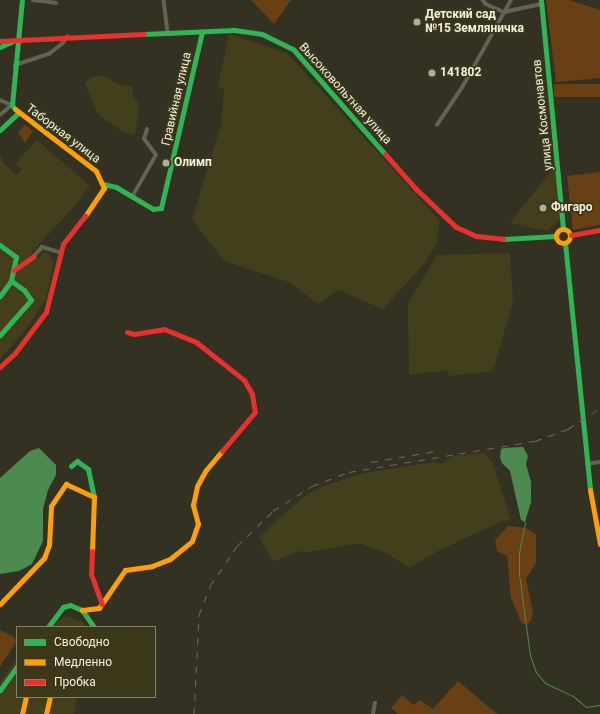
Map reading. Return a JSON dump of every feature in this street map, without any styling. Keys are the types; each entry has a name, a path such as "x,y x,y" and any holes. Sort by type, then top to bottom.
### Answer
{"street":[{"path":"0,115 12,105 22,0"},
{"path":"33,0 56,3"},
{"path":"164,0 168,33"},
{"path":"483,0 504,12 542,2"},
{"path":"437,126 463,86 511,0"},
{"name":"улица Космонавтов","path":"542,2 541,24 563,228"},
{"name":"Высоковольтная улица","path":"0,41 234,30 262,34 293,49 416,190 456,227 476,236 497,239 556,236"},
{"name":"Гравийная улица","path":"132,197 153,210 160,210 202,32"},
{"path":"15,65 49,54 62,44 67,37"},
{"name":"Высоковольтная улица","path":"0,47 17,40"},
{"name":"Таборная улица","path":"0,100 12,105 18,113 90,165 104,184"},
{"path":"0,130 18,113"},
{"path":"0,367 15,353 46,312 53,291 60,252 68,235 99,199 104,184 116,187 132,197 156,155 144,139 148,129"},
{"path":"565,243 559,242 556,236 558,231 563,228 569,230 571,235"},
{"path":"600,230 571,235 565,243 587,464 600,544"},
{"path":"0,245 16,257 11,281 0,296"},
{"path":"14,270 34,256 42,247 60,252"},
{"path":"0,335 32,300 24,290 11,281"},
{"path":"49,626 63,607 70,605 82,610 91,610 102,604 125,570 152,566 170,559 192,541 198,524 193,505 197,486 206,470 248,423 256,406 252,394 238,373 196,342 164,329 134,334 127,332"},
{"path":"71,466 77,461 88,469 93,483 94,497 91,574 95,590 102,604"},
{"path":"587,464 600,462"},
{"path":"0,604 37,569 47,553 50,537 49,513 52,500 62,487 70,484 94,497"},
{"path":"82,610 93,626"},
{"path":"0,690 16,668"},
{"path":"22,714 26,698"},
{"path":"46,714 50,698"},
{"path":"373,714 375,703"}],"shaded area":[{"path":"251,0 291,0 274,24"},
{"path":"546,0 569,0 600,10 600,78 556,82"},
{"path":"229,34 287,53 440,221 436,244 424,264 383,309 338,290 318,304 289,282 224,261 192,219 221,125 224,88 218,87"},
{"path":"105,76 118,84 133,87 132,96 140,105 135,135 123,132 97,113 85,83 91,77"},
{"path":"554,84 600,84 600,97 554,97"},
{"path":"25,125 33,131 25,143 18,132"},
{"path":"37,140 90,186 71,210 31,253 37,259 44,252 48,253 54,262 46,299 24,332 0,359 0,153 3,162 16,175 22,170 15,164"},
{"path":"556,164 560,220 547,231 510,223"},
{"path":"600,172 600,225 573,230 567,176"},
{"path":"510,253 513,301 493,371 448,376 448,370 409,375 408,303 437,255"},
{"path":"523,447 528,456 526,464 531,482 531,502 525,522 521,520 510,471 502,463 500,457 501,449"},
{"path":"39,448 56,465 56,475 48,490 43,509 43,541 32,564 19,571 0,574 0,478 30,451"},
{"path":"484,453 493,463 511,521 506,520 491,526 436,552 409,568 388,554 360,543 307,552 301,551 273,561 259,538 283,514 308,494 326,485 364,473 434,462 439,464 447,462 452,456"},
{"path":"508,526 525,528 536,534 536,563 526,579 533,613 530,623 522,624 511,598 507,556 497,551 495,540"},
{"path":"66,616 83,622 85,626 51,626"},
{"path":"0,630 14,637 16,642 0,667"},
{"path":"16,660 16,698 77,698 74,714 0,714 0,682"},
{"path":"458,681 497,714 398,714 391,708 402,695 414,705 420,700 433,709"}],"waterway":[{"path":"525,522 519,553 519,574 530,655 536,672 545,683 573,696 586,707 600,705"}],"railway":[{"path":"194,714 199,615 210,586 237,546 273,511 312,486 349,472 535,441 568,429 600,408"},
{"path":"371,462 436,451"}],"traffic: fast":[{"path":"15,109 12,105 22,0"},
{"path":"541,0 563,228"},
{"path":"144,34 234,30 262,34 293,49 385,154"},
{"path":"103,184 116,187 153,209 161,208 202,32"},
{"path":"0,47 16,40"},
{"path":"0,130 18,113"},
{"path":"503,239 556,236"},
{"path":"565,243 590,490"},
{"path":"0,245 16,257 11,281 0,296"},
{"path":"0,335 31,300 24,290 11,281"},
{"path":"71,466 77,461 88,469 94,497"},
{"path":"49,626 63,607 70,605 82,610 93,626"},
{"path":"0,690 16,668"}],"traffic: slow":[{"path":"15,109 96,171 104,188 85,216"},
{"path":"560,229 566,229 570,233 570,236 570,239 566,243 560,243 556,239 556,233 560,229"},
{"path":"82,610 99,608 125,570 152,566 170,559 192,541 198,524 193,505 197,486 206,470 222,451"},
{"path":"0,604 44,558 49,545 51,506 66,484 94,497 92,551"},
{"path":"590,490 600,544"},
{"path":"22,714 26,698"},
{"path":"46,714 50,698"}],"traffic: jam":[{"path":"0,41 144,34"},
{"path":"385,154 416,189 456,227 476,236 503,239"},
{"path":"0,367 15,353 46,312 63,244 85,216"},
{"path":"571,235 600,230"},
{"path":"14,270 34,256"},
{"path":"127,332 134,334 164,329 196,342 244,380 252,394 255,412 222,451"},
{"path":"92,551 91,574 102,604"}],"place":[{"name":"Детский сад №15 Земляничка","path":"417,22"},
{"name":"141802","path":"432,73"},
{"name":"Олимп","path":"166,163"},
{"name":"Фигаро","path":"543,208"}]}
